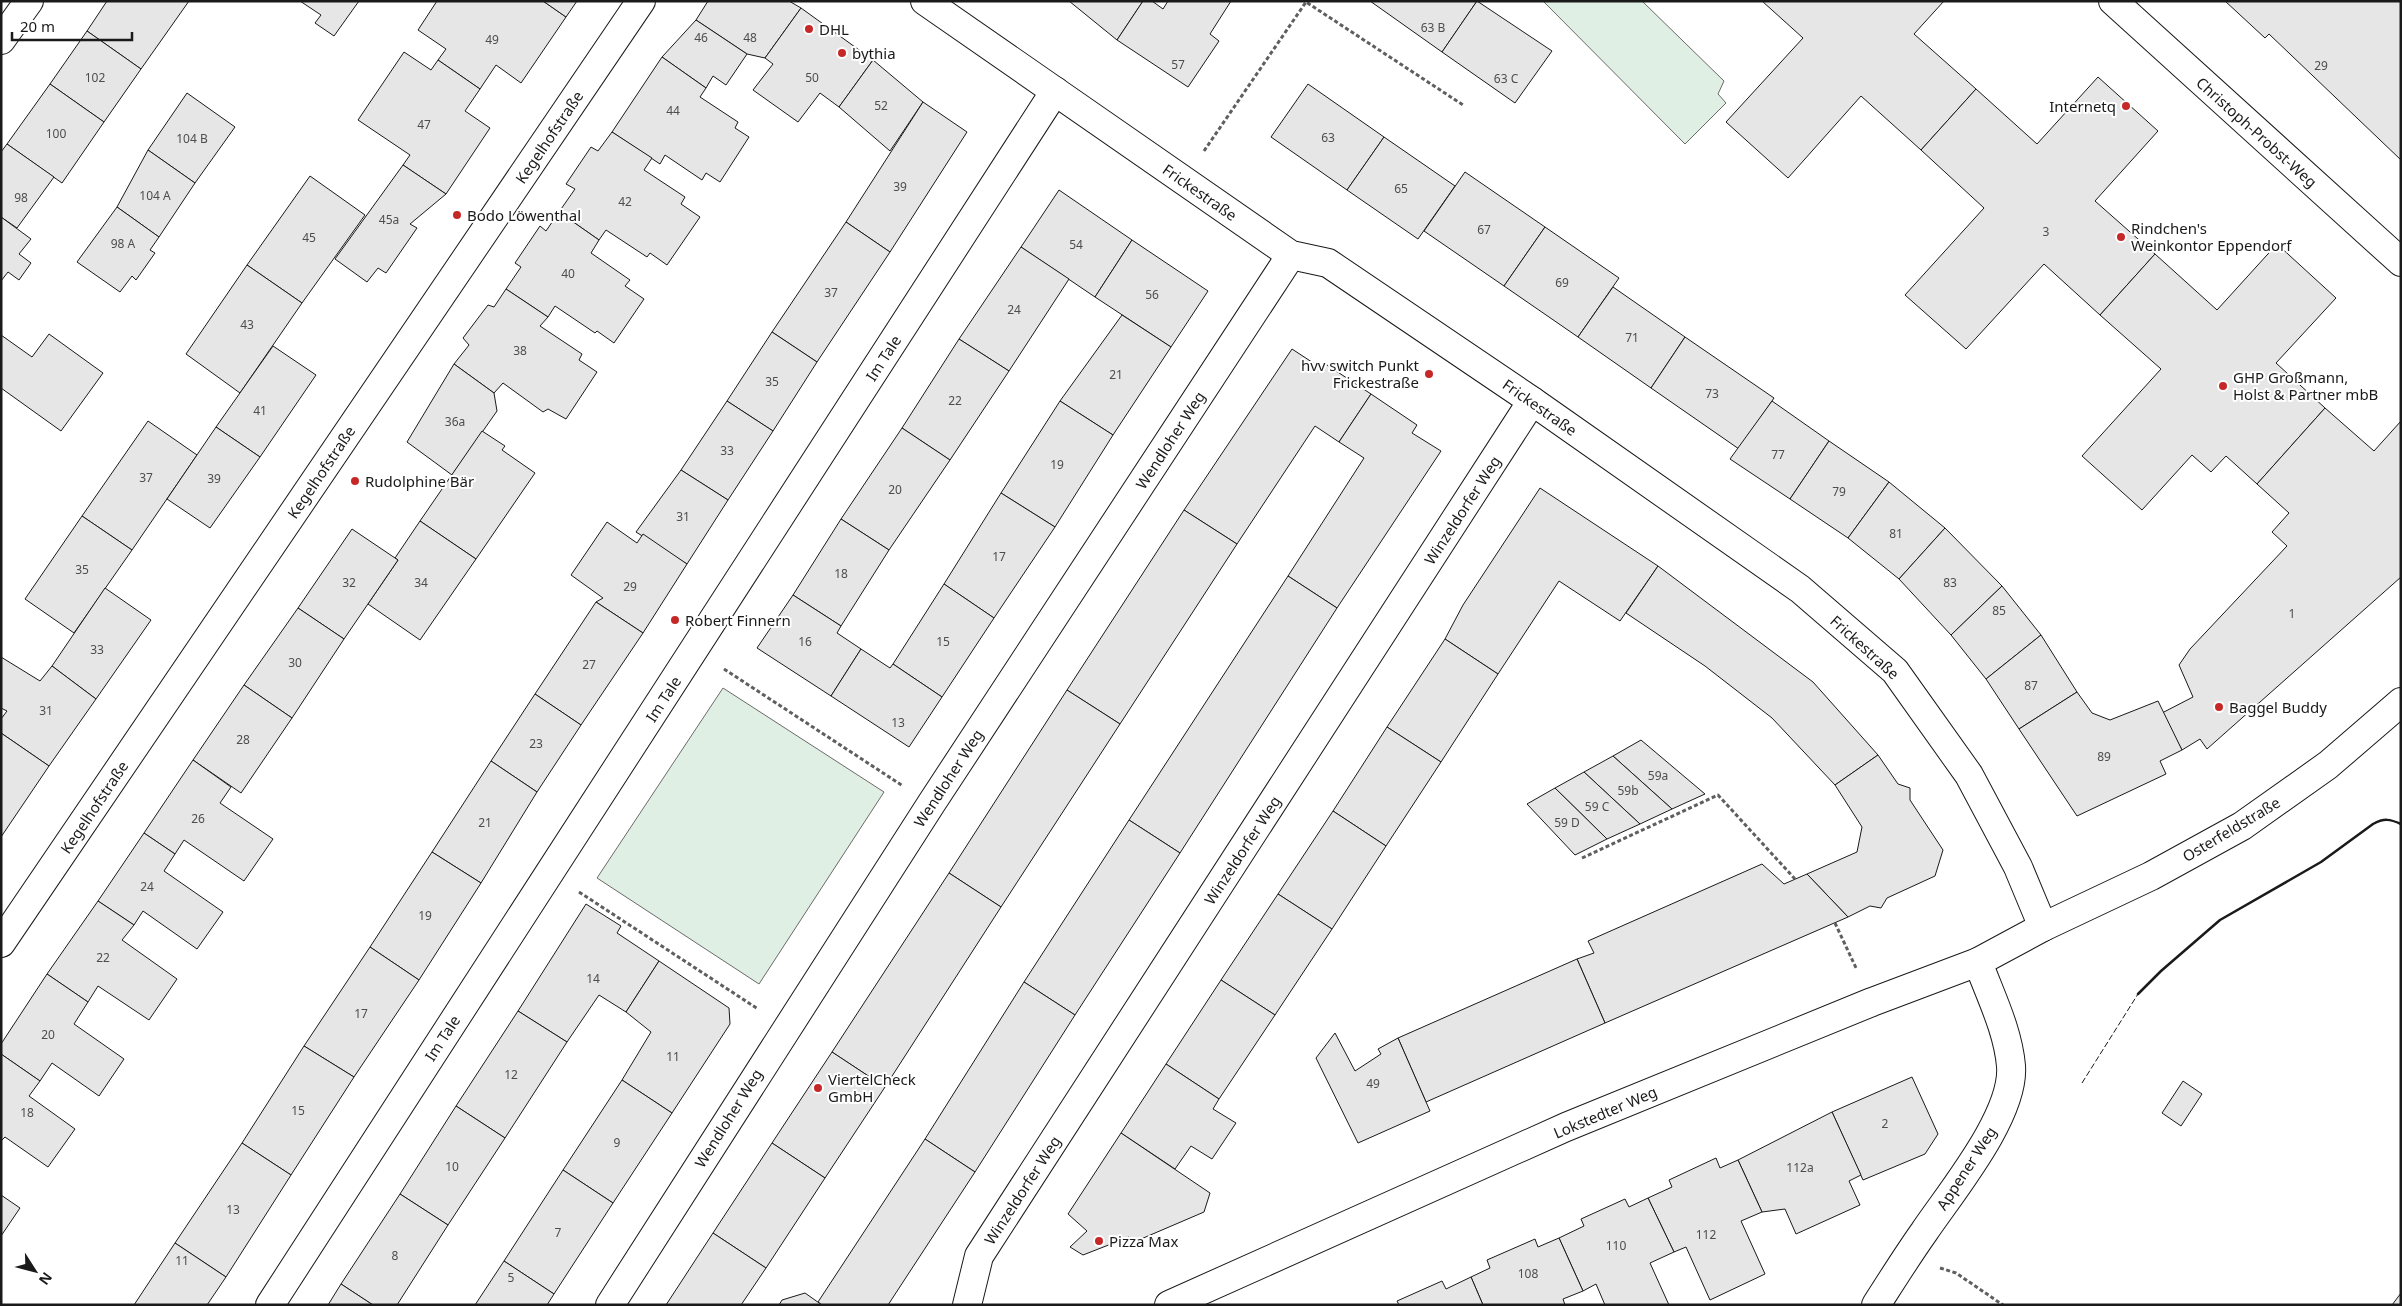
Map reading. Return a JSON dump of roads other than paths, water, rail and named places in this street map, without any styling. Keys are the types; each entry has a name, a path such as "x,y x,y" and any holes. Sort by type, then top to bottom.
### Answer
{"street":[{"path":"1,40 29,1"},
{"name":"Kegelhofstraße","path":"1,943 641,1"},
{"name":"Frickestraße","path":"925,1 1291,255 1328,263 1532,401 1800,589 1895,671 1969,775 2018,867 2043,927"},
{"name":"Christoph-Probst-Weg","path":"2113,1 2401,262"},
{"name":"Im Tale","path":"270,1305 1055,91"},
{"name":"Wendloher Weg","path":"610,1305 786,1027 1291,255"},
{"name":"Winzeldorfer Weg","path":"967,1305 980,1256 1532,401"},
{"name":"Osterfeldstraße","path":"2043,927 2152,876 2242,826 2328,765 2401,702"},
{"name":"Lokstedter Weg","path":"1169,1305 1566,1127 1872,1002 1978,962 2043,927"},
{"name":"Appener Weg","path":"1876,1305 1906,1257 1982,1148 2007,1098 2011,1068 2006,1039 1978,962"}],"place":[{"name":"DHL","path":"809,29"},
{"name":"bythia","path":"842,53"},
{"name":"Internetq","path":"2126,106"},
{"name":"Bodo Löwenthal","path":"457,215"},
{"name":"Rindchen's Weinkontor Eppendorf","path":"2121,237"},
{"name":"hvv switch Punkt Frickestraße","path":"1429,374"},
{"name":"GHP Großmann, Holst & Partner mbB","path":"2223,386"},
{"name":"Rudolphine Bär","path":"355,481"},
{"name":"Robert Finnern","path":"675,620"},
{"name":"Baggel Buddy","path":"2219,707"},
{"name":"ViertelCheck GmbH","path":"818,1088"},
{"name":"Pizza Max","path":"1099,1241"}]}
